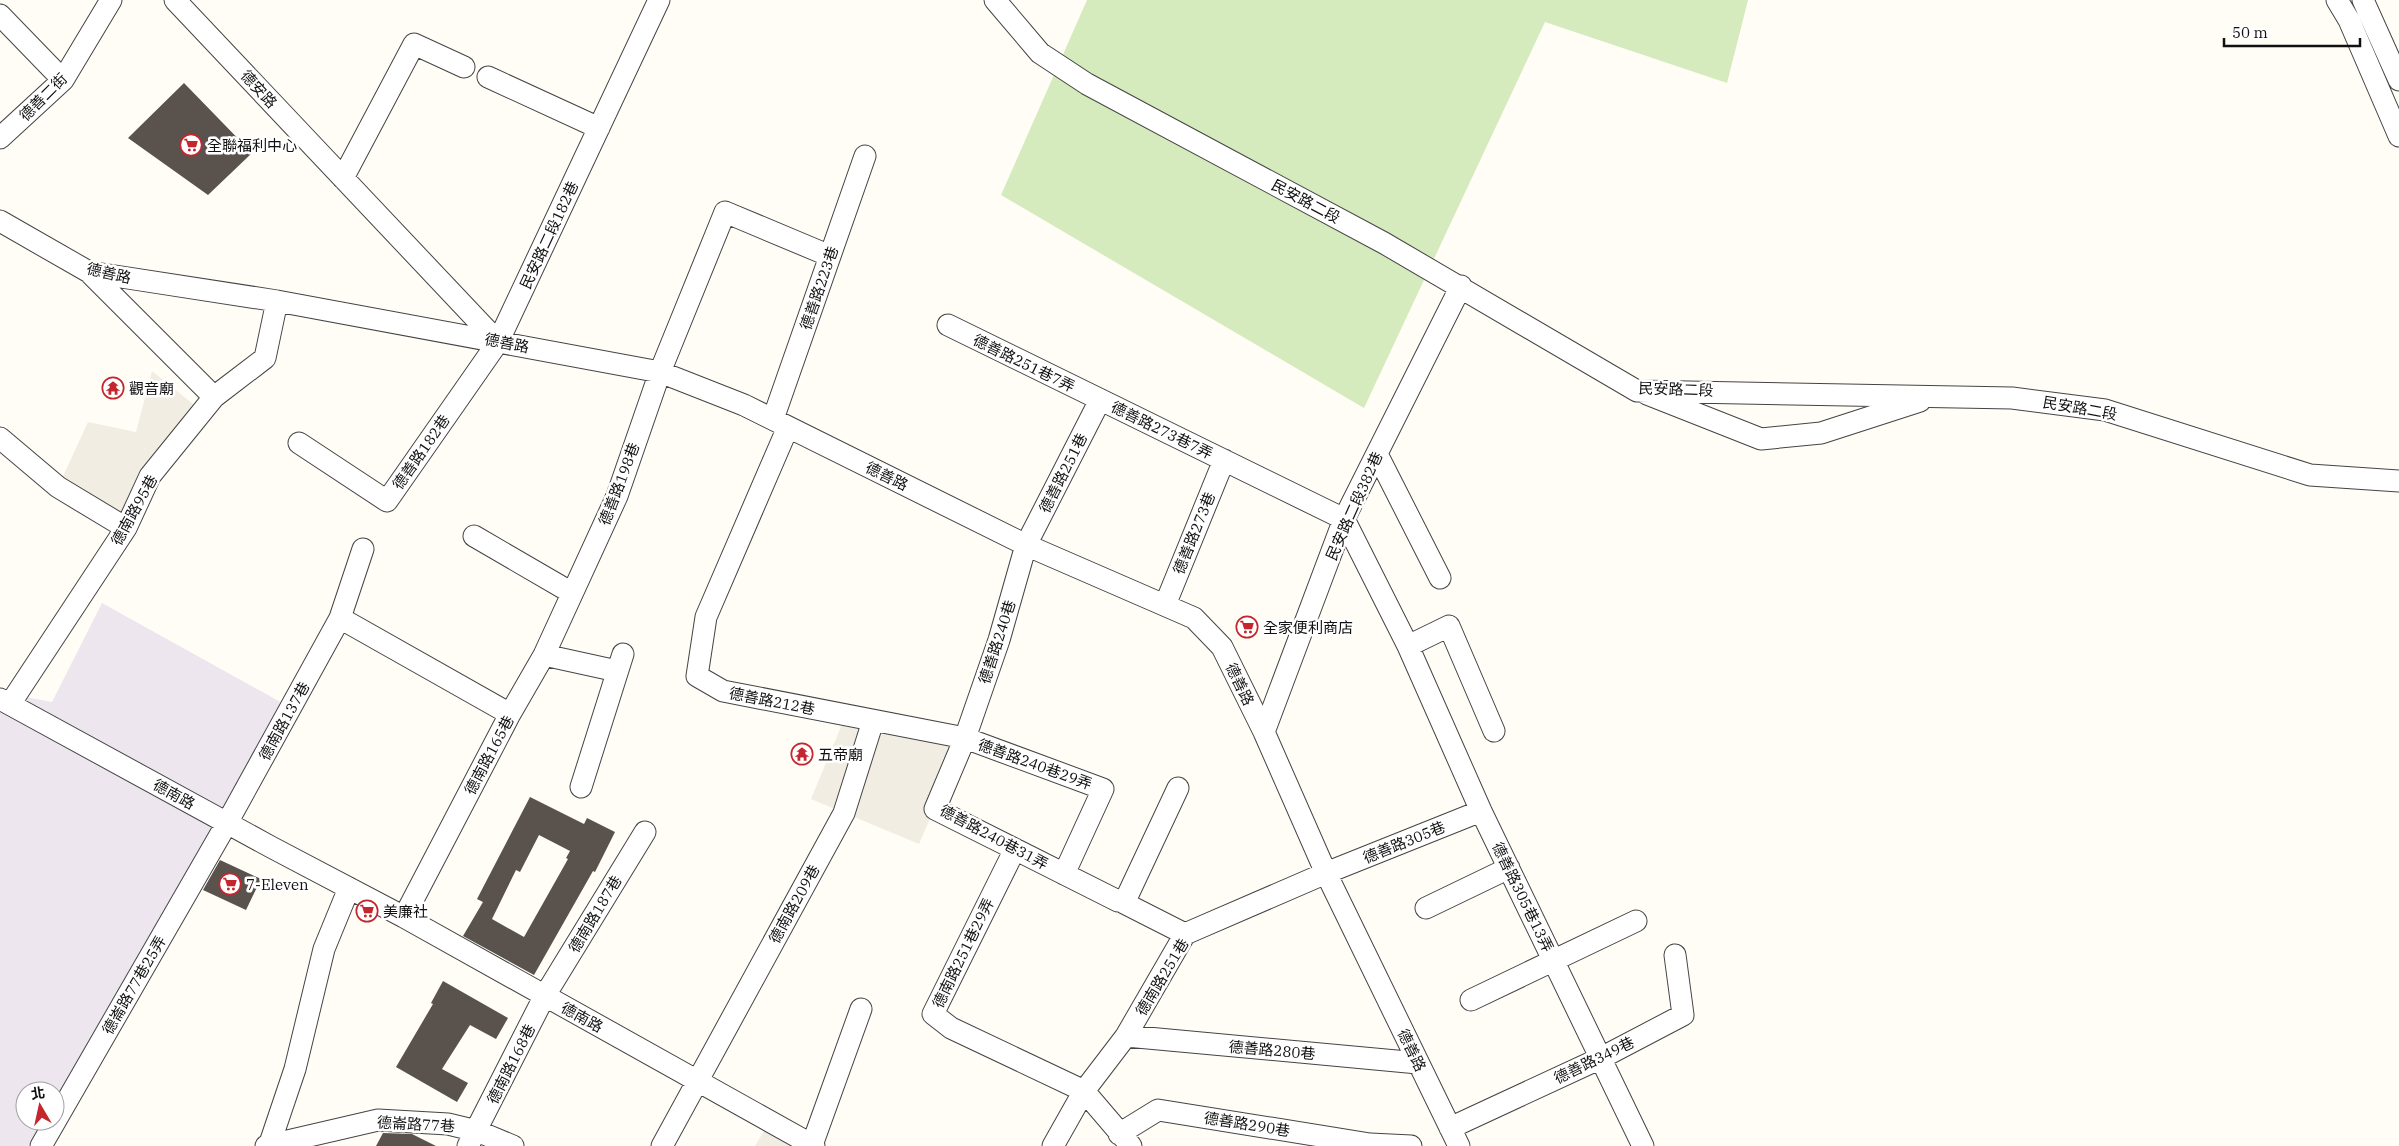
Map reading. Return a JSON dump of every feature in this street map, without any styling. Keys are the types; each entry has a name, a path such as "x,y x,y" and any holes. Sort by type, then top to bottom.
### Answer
{"street":[{"name":"德善二街","path":"0,138 64,80 111,0"},
{"name":"德安路","path":"174,0 498,342"},
{"name":"民安路二段","path":"994,0 1040,53 1087,84 1461,286 1637,391 2012,398 2105,410 2310,475 2399,481"},
{"path":"2338,0 2349,20 2399,136"},
{"path":"2363,0 2399,80"},
{"name":"民安路二段182巷","path":"498,342 657,1"},
{"path":"0,15 64,80"},
{"path":"343,178 414,44 464,67"},
{"path":"488,77 599,128"},
{"name":"德善路223巷","path":"780,423 830,256 865,156"},
{"name":"德善路198巷","path":"572,593 617,496 660,372 725,212 830,256"},
{"name":"德善路","path":"0,222 89,272 276,301 660,372 735,401 1026,545 1194,618 1222,647 1264,732 1326,873 1454,1137"},
{"path":"89,272 214,397"},
{"name":"民安路二段382巷","path":"1264,732 1344,519 1461,286"},
{"name":"德南路95巷","path":"5,701 126,528 150,476 214,397 265,358 276,301"},
{"name":"德善路251巷7弄","path":"948,325 1100,400"},
{"name":"德善路182巷","path":"299,443 387,501 498,342"},
{"path":"1637,391 1761,439 1821,433 1936,396"},
{"name":"德善路273巷7弄","path":"1100,400 1344,519"},
{"name":"德善路251巷","path":"1026,545 1100,400"},
{"name":"德善路212巷","path":"780,423 706,617 696,676 723,691 965,738"},
{"path":"0,438 58,487 126,528"},
{"path":"1377,454 1440,578"},
{"name":"德善路273巷","path":"1165,605 1224,460"},
{"name":"德善路305巷13弄","path":"1344,519 1408,646 1481,811 1643,1146"},
{"path":"474,536 572,593"},
{"name":"德善路240巷","path":"965,738 999,640 1026,545"},
{"name":"德南路137巷","path":"227,823 340,618 363,549"},
{"name":"德南路165巷","path":"404,917 510,714 544,655 572,593"},
{"path":"340,618 510,714"},
{"path":"1408,646 1449,626 1494,731"},
{"path":"544,655 620,663 581,788"},
{"name":"德南路","path":"5,701 227,823 404,917 813,1146"},
{"name":"德南路209巷","path":"662,1146 844,813 874,721"},
{"name":"德善路240巷31弄","path":"965,738 935,809 1118,901"},
{"name":"德善路240巷29弄","path":"965,738 1103,789 1064,874"},
{"path":"1178,788 1124,904 1185,934"},
{"name":"德善路305巷","path":"1326,873 1481,811"},
{"name":"德崙路77巷25弄","path":"41,1146 227,823"},
{"name":"德南路187巷","path":"544,997 645,832"},
{"name":"德南路251巷29弄","path":"1015,849 933,1014 950,1028 1084,1091"},
{"path":"1426,908 1509,868"},
{"name":"德南路251巷","path":"1053,1146 1084,1091 1126,1036 1185,934 1326,873"},
{"path":"268,1146 295,1069 324,950 349,888"},
{"path":"1471,1000 1636,921"},
{"name":"德善路349巷","path":"1454,1137 1683,1015 1675,955"},
{"name":"德南路168巷","path":"473,1138 544,997"},
{"path":"813,1146 861,1009"},
{"name":"德善路280巷","path":"1126,1036 1418,1063"},
{"path":"1084,1091 1125,1140"},
{"name":"德善路290巷","path":"1125,1140 1158,1110 1370,1145 1411,1146"},
{"name":"德崙路77巷","path":"268,1146 378,1120 448,1124 473,1138 513,1146"}],"shaded area":[{"path":"152,371 193,404 150,476 126,528 58,487 88,422 136,432"},
{"path":"102,603 295,710 65,1086 65,1081 15,1081 15,1131 38,1131 28,1146 0,1146 0,692 52,702"},
{"path":"844,715 965,738 919,844 811,799"},
{"path":"770,1121 814,1146 755,1146"}],"green space":[{"path":"1087,0 1748,0 1727,83 1545,22 1364,408 1001,195"}],"building":[{"name":"全聯福利中心","path":"184,83 252,153 208,195 128,138"},
{"path":"530,797 584,824 587,818 615,832 595,872 593,871 534,975 463,936 483,902 477,899","holes":["539,835 570,851 566,858 568,859 524,937 492,919 516,870 520,872"]},
{"name":"7-Eleven","path":"220,860 261,879 246,910 203,890"},
{"path":"443,981 508,1018 496,1039 470,1025 442,1069 468,1083 457,1102 396,1067 433,1004 431,1003"},
{"path":"383,1133 412,1134 436,1146 376,1146"}],"place":[{"name":"全聯福利中心","path":"191,145"},
{"name":"觀音廟","path":"113,388"},
{"name":"全家便利商店","path":"1247,627"},
{"name":"五帝廟","path":"802,754"},
{"name":"7-Eleven","path":"230,884"},
{"name":"美廉社","path":"367,911"}]}
